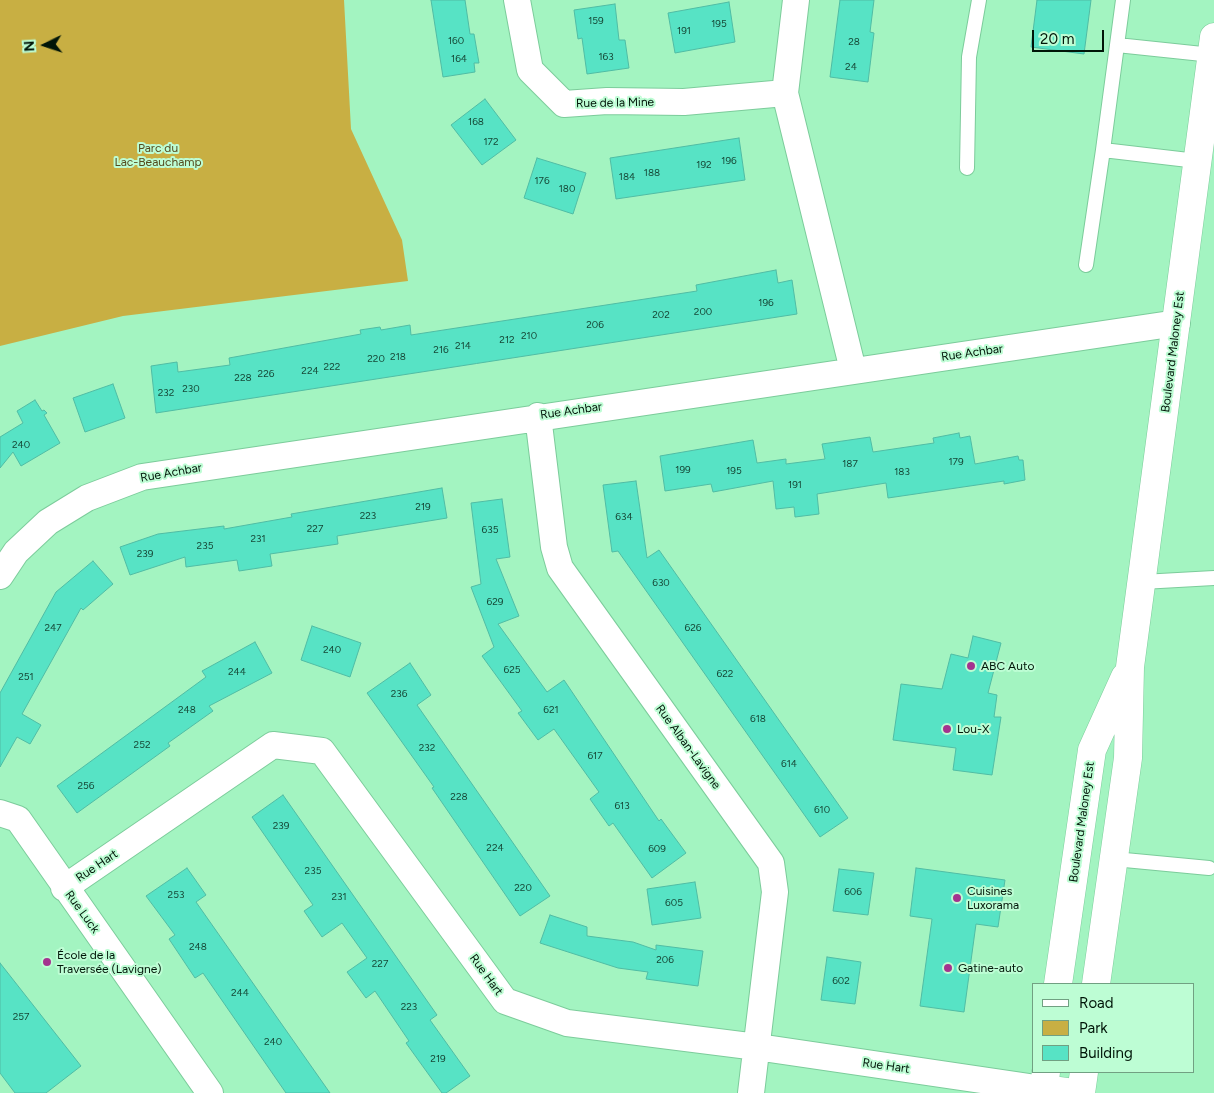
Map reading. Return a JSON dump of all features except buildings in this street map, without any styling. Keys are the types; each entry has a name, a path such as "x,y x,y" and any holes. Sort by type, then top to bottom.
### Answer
{"main road":[{"name":"Boulevard Maloney Est","path":"1096,983 1128,758 1130,667 1177,323 1204,147 1213,46"},
{"name":"Boulevard Maloney Est","path":"1058,983 1092,750 1130,667"},
{"path":"1082,1093 1084,1073"},
{"name":"Rue Hart","path":"1044,1085 1074,1093"}],"street":[{"name":"Rue de la Mine","path":"517,0 530,70 564,104 607,101 684,102 785,93"},
{"path":"796,0 785,93 853,370"},
{"name":"Rue Achbar","path":"0,576 16,552 48,522 87,498 142,477 538,416 1177,323"},
{"name":"Rue Alban-Lavigne","path":"538,416 554,547 560,568 770,863 776,892 751,1093"},
{"name":"Rue Hart","path":"64,888 273,745 322,751 505,1001 567,1023 1044,1085"},
{"name":"Rue Luck","path":"0,813 18,819 64,888 210,1093"}],"lane":[{"path":"967,168 970,57 979,0"},
{"path":"1086,265 1123,0"},
{"path":"1117,44 1213,46"},
{"path":"1102,150 1204,147"},
{"path":"1142,582 1214,578"},
{"path":"1114,858 1209,868"}],"green space":[{"name":"Parc du Lac-Beauchamp","path":"0,0 344,0 351,129 402,240 408,281 123,316 0,346"}],"place":[{"name":"ABC Auto","path":"971,666"},
{"name":"Lou-X","path":"947,729"},
{"name":"Cuisines Luxorama","path":"957,898"},
{"name":"École de la Traversée (Lavigne)","path":"47,962"},
{"name":"Gatine-auto","path":"948,968"}]}
